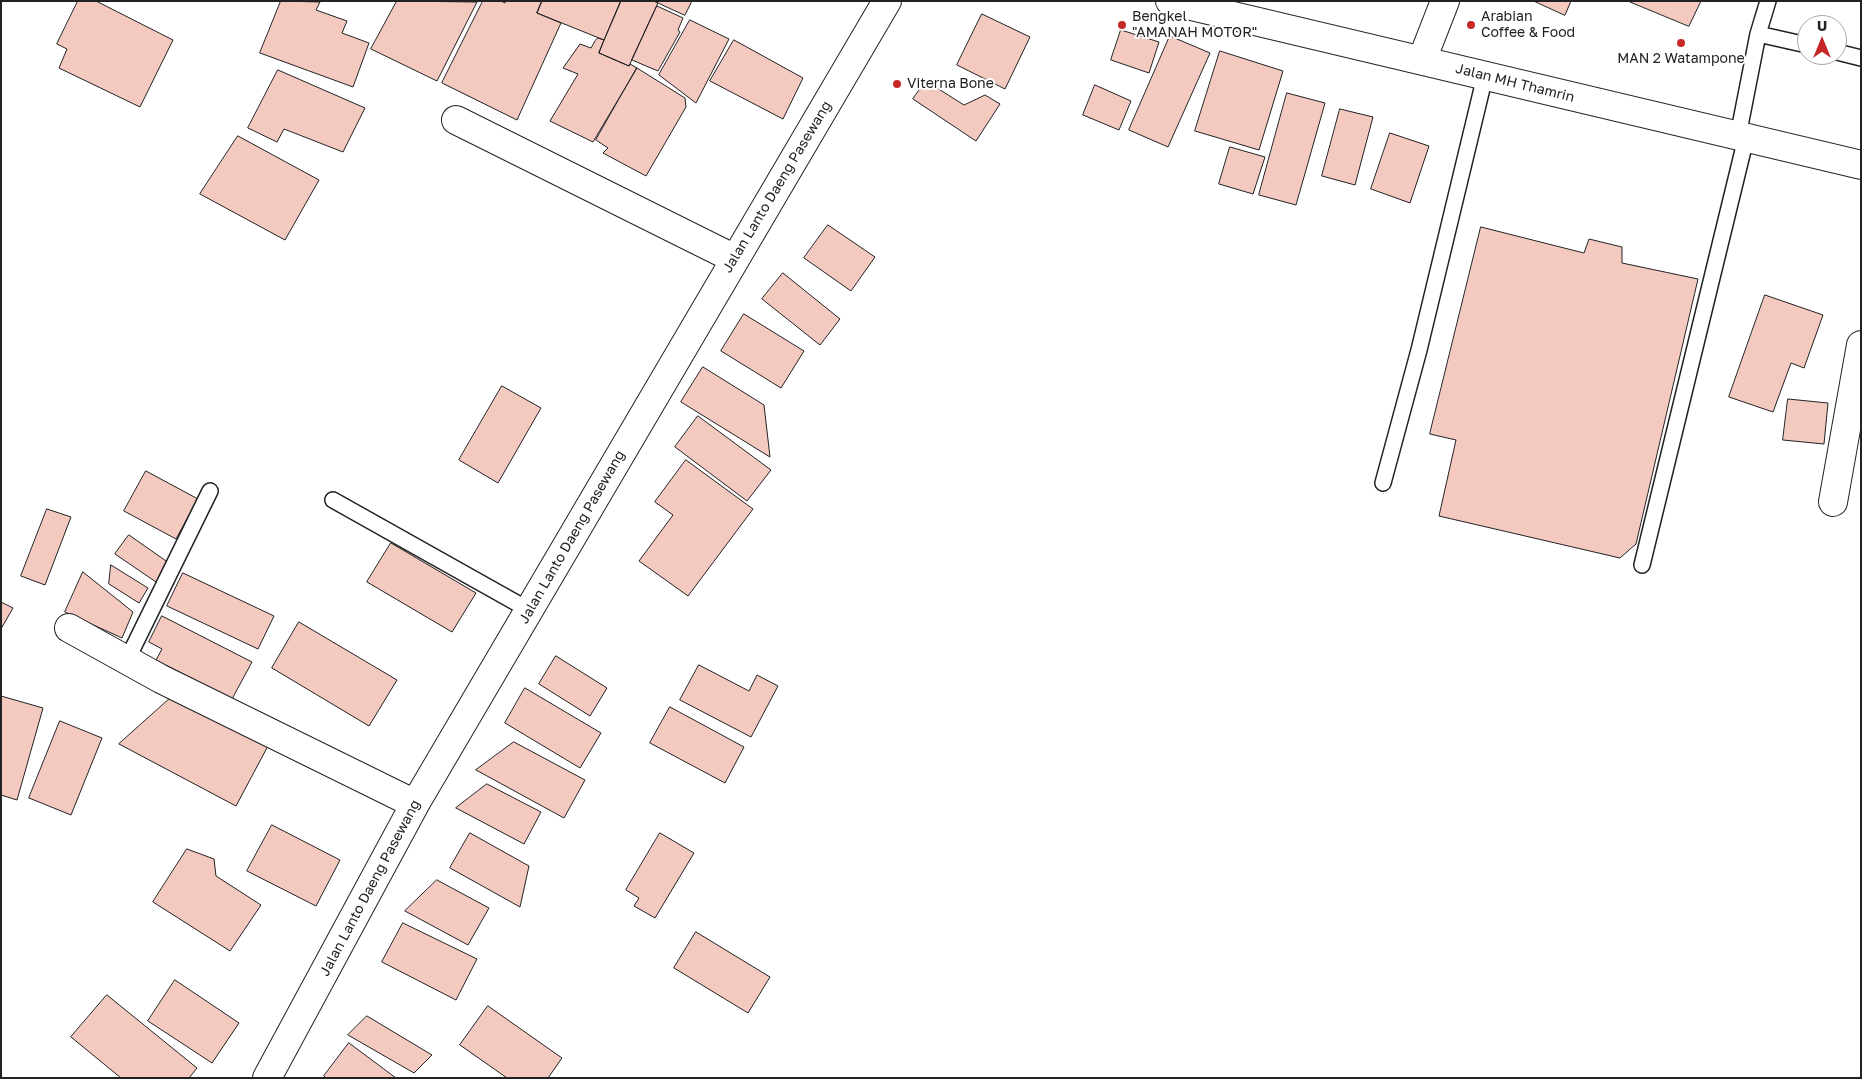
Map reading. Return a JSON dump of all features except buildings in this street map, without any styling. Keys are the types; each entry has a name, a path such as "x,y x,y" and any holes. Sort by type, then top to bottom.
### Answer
{"street":[{"name":"Jalan Lanto Daeng Pasewang","path":"267,1078 414,804 887,1"},
{"name":"Jalan MH Thamrin","path":"1170,1 1206,5 1485,76 1861,165"},
{"path":"1422,60 1445,1"},
{"path":"456,120 735,259"},
{"path":"1833,502 1861,345"},
{"path":"69,628 161,679 414,804"}],"lane":[{"path":"1642,566 1742,137 1758,34 1768,1"},
{"path":"1758,34 1797,43"},
{"path":"1847,54 1861,58"},
{"path":"1382,483 1419,350 1485,76"},
{"path":"127,660 210,491"},
{"path":"333,500 529,610"}],"place":[{"name":"Bengkel \"AMANAH MOTOR\"","path":"1122,25"},
{"name":"Arabian Coffee & Food","path":"1471,25"},
{"name":"MAN 2 Watampone","path":"1681,43"},
{"name":"Viterna Bone","path":"897,84"}]}
